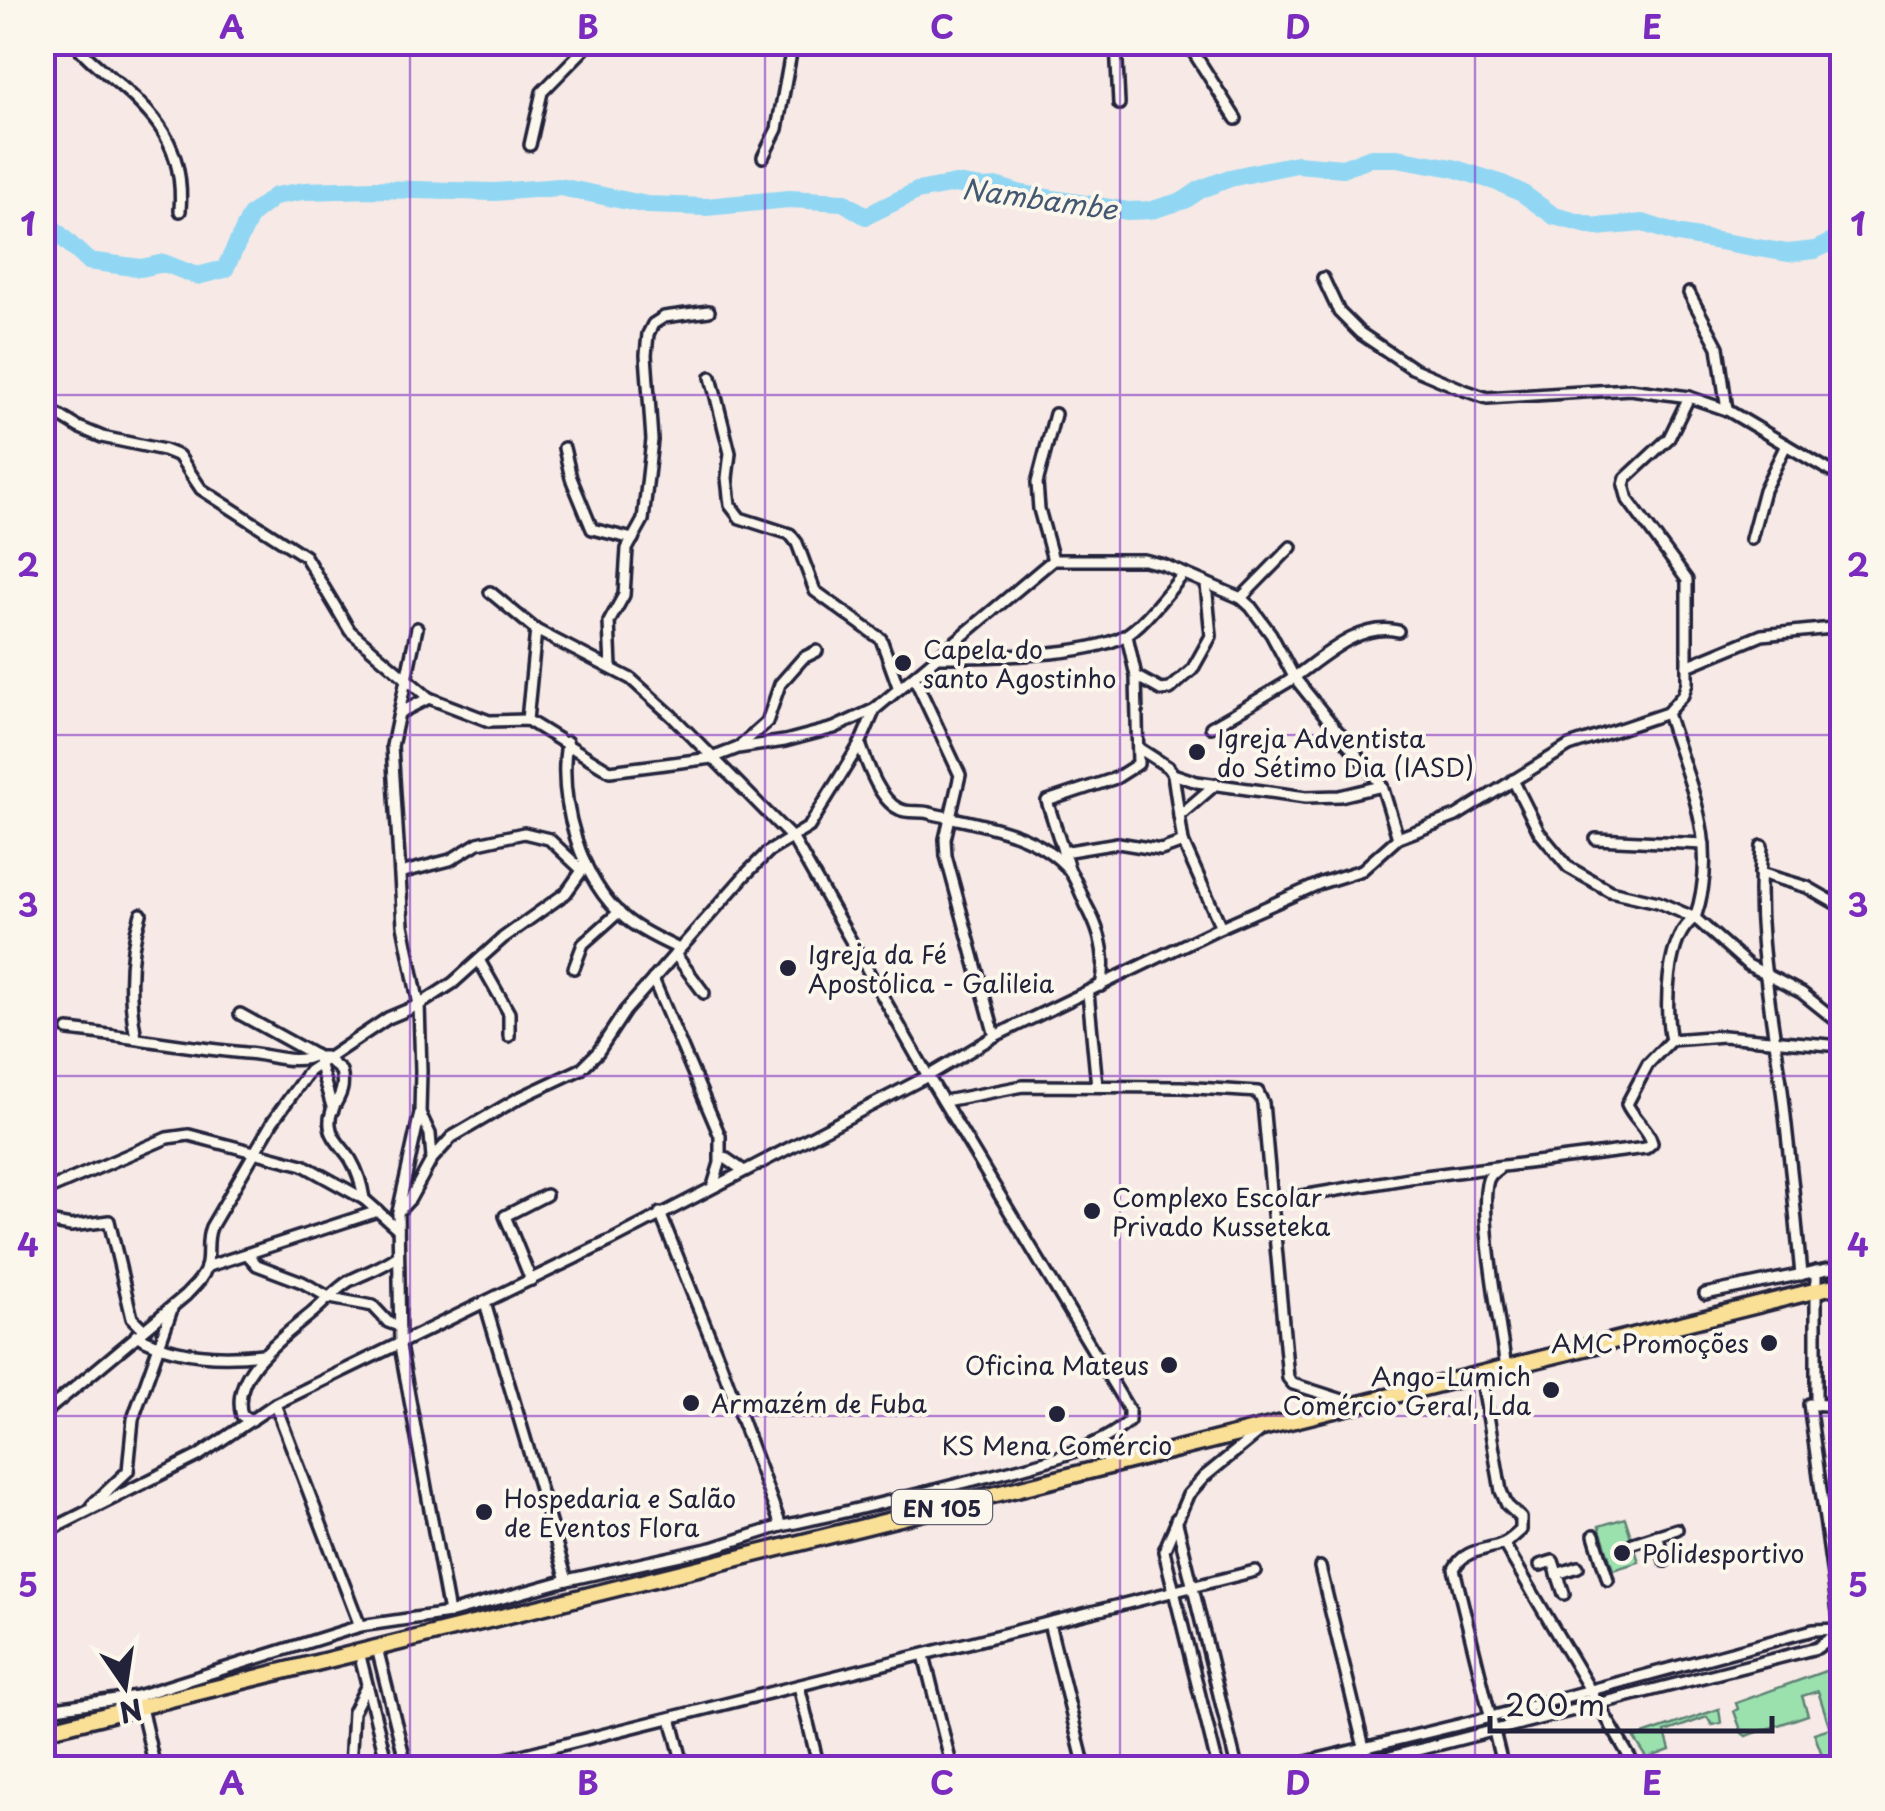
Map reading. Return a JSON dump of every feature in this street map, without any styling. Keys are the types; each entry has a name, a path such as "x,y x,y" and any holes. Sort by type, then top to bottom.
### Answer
{"main road":[{"name":"EN 105","path":"42,1731 140,1702 377,1648 1842,1284"}],"street":[{"path":"74,42 90,61 156,118 165,131 182,188 180,211"},
{"path":"530,144 542,92 591,42"},
{"path":"763,157 777,129 793,42"},
{"path":"1116,42 1119,104"},
{"path":"1187,42 1236,119"},
{"path":"1323,278 1339,312 1360,333 1412,368 1487,398 1630,390 1689,398 1727,410 1842,478"},
{"path":"1688,293 1718,346 1727,410"},
{"path":"611,667 609,622 624,595 624,560 643,520 652,440 648,334 653,324 664,317 710,311"},
{"path":"711,377 730,453 730,506 740,518 757,526 778,528 790,534 797,542 815,590 881,639 899,689"},
{"path":"42,1534 198,1456 276,1404 531,1280 928,1076 995,1036 1221,928 1321,883 1362,870 1398,838 1456,816 1569,746 1667,712 1683,696 1687,580 1628,500 1624,485 1626,478 1669,438 1689,398"},
{"path":"42,405 102,437 180,456 201,489 305,556 350,631 429,698 489,721 527,720 610,770 712,758 738,748 834,728 875,709 1054,560 1144,560 1164,565 1241,598 1271,634 1294,677 1382,786 1398,838"},
{"path":"1054,560 1039,508 1037,483 1055,414"},
{"path":"1751,540 1764,490 1786,445"},
{"path":"564,448 570,478 592,529 632,539"},
{"path":"1241,598 1291,548"},
{"path":"940,656 1062,650 1127,636 1183,575"},
{"path":"1136,676 1162,690 1170,689 1192,670 1211,636 1206,584"},
{"path":"42,1710 140,1702 360,1626 449,1613 566,1580 712,1548 781,1526 1038,1464 1116,1433 1129,1421 1129,1410 928,1076 793,839 631,679 536,630 490,592"},
{"path":"1686,666 1762,635 1842,627"},
{"path":"417,628 392,746 403,925 419,1005 420,1113 398,1212 399,1326 449,1613"},
{"path":"1210,727 1349,640 1382,628 1398,630"},
{"path":"527,720 536,630"},
{"path":"1100,986 1106,958 1091,914 1070,872 1047,801 1138,764 1136,676 1127,636"},
{"path":"738,748 771,716 780,684 802,658 816,650"},
{"path":"914,677 960,775 944,839 946,856 995,1036"},
{"path":"401,712 429,698"},
{"path":"398,1212 410,1199 432,1158 452,1136 581,1069 598,1052 625,1011 768,852 793,839 819,814 860,744 875,709"},
{"path":"1667,712 1697,798 1704,844 1702,897 1672,956 1671,1040"},
{"path":"567,742 564,793 584,868"},
{"path":"860,744 892,804 901,811 924,811 998,828 1046,851 1070,872"},
{"path":"1140,749 1173,774 1183,842 1221,928"},
{"path":"1173,774 1306,797 1340,796 1382,786"},
{"path":"1513,780 1539,832 1568,867 1610,891 1658,902 1694,918 1748,964 1802,992 1842,1025"},
{"path":"1179,816 1216,784"},
{"path":"400,873 450,860 478,843 524,833 549,839 584,868 619,912 678,952 704,993"},
{"path":"1596,839 1704,844"},
{"path":"1063,852 1118,843 1161,850 1183,842"},
{"path":"1762,846 1761,956 1801,1275"},
{"path":"42,1414 201,1278 206,1268 206,1239 254,1153 319,1058 453,984 503,938 566,893 584,868"},
{"path":"1760,873 1808,887 1842,907"},
{"path":"574,968 584,944 619,912"},
{"path":"136,1038 129,997 135,934 141,914"},
{"path":"479,960 509,1013 509,1036"},
{"path":"653,979 720,1136 721,1155 712,1187"},
{"path":"1088,993 1097,1086"},
{"path":"240,1014 338,1067 343,1094 333,1110"},
{"path":"68,1030 214,1052 294,1060 319,1058"},
{"path":"1272,1201 1409,1178 1646,1148 1652,1143 1650,1135 1634,1119 1627,1104 1648,1064 1671,1040 1723,1036 1842,1046"},
{"path":"319,1058 333,1110 332,1134 351,1160 364,1199"},
{"path":"945,1101 1023,1086 1258,1092 1263,1103 1288,1378 1294,1384 1357,1405"},
{"path":"420,1113 430,1134 432,1158"},
{"path":"42,1192 167,1138 189,1135 302,1165 364,1199 398,1229"},
{"path":"721,1155 744,1170"},
{"path":"1500,1167 1487,1183 1506,1368"},
{"path":"531,1280 504,1216 546,1195"},
{"path":"206,1268 378,1212"},
{"path":"660,1213 722,1364 781,1526"},
{"path":"42,1221 70,1226 109,1220 132,1318 140,1332 160,1349 237,1357 262,1354"},
{"path":"247,1254 257,1265 302,1282 330,1298 373,1306 388,1322 399,1326"},
{"path":"252,1420 240,1412 250,1371 262,1354 350,1280 376,1272 398,1256"},
{"path":"1704,1294 1842,1266"},
{"path":"1816,1272 1816,1406"},
{"path":"485,1303 566,1580"},
{"path":"90,1508 101,1493 128,1471 133,1419 172,1306"},
{"path":"124,1345 132,1318"},
{"path":"237,1357 250,1371"},
{"path":"1482,1375 1501,1492 1507,1505 1521,1518 1521,1530 1504,1544 1478,1549 1459,1560 1454,1570 1503,1768"},
{"path":"276,1404 360,1626"},
{"path":"1842,1406 1808,1404 1842,1642"},
{"path":"1218,1768 1164,1551 1188,1495 1265,1426"},
{"path":"1038,1464 1043,1482"},
{"path":"128,1471 144,1484"},
{"path":"1176,1519 1237,1768"},
{"path":"1633,1543 1677,1528"},
{"path":"1594,1535 1608,1580"},
{"path":"1657,1535 1665,1561"},
{"path":"1504,1544 1636,1768"},
{"path":"1540,1565 1553,1561 1564,1594"},
{"path":"1320,1567 1368,1766"},
{"path":"1558,1574 1578,1568"},
{"path":"470,1768 1255,1572"},
{"path":"1049,1623 1085,1768"},
{"path":"1282,1768 1813,1630 1842,1629"},
{"path":"1347,1768 1368,1766 1817,1648 1842,1629"},
{"path":"377,1648 408,1768"},
{"path":"358,1652 388,1768"},
{"path":"924,1655 952,1768"},
{"path":"350,1768 353,1712 366,1684"},
{"path":"799,1686 819,1768"},
{"path":"140,1702 155,1768"},
{"path":"671,1718 684,1768"},
{"path":"542,1750 546,1768"}],"green space":[{"name":"Polidesportivo","path":"1625,1518 1639,1562 1613,1570 1599,1526"},
{"path":"1842,1665 1842,1768 1827,1768 1814,1733 1830,1728 1818,1691 1802,1696 1808,1715 1746,1736 1742,1733 1734,1711 1738,1709 1736,1703"},
{"path":"1719,1709 1721,1723 1712,1725 1707,1717 1665,1732 1670,1750 1651,1757 1654,1768 1634,1738"}],"waterway":[{"name":"Nambambe","path":"42,218 88,261 141,268 164,263 197,276 225,269 251,215 275,196 304,191 495,192 560,187 647,205 706,207 789,199 843,202 866,216 917,191 955,184 999,187 1128,211 1152,210 1185,200 1230,178 1297,164 1343,168 1369,158 1397,158 1453,168 1500,183 1554,216 1596,227 1643,223 1677,234 1788,253 1815,250 1842,237"}],"place":[{"name":"Capela do santo Agostinho","path":"903,663"},
{"name":"Igreja Adventista do Sétimo Dia (IASD)","path":"1197,752"},
{"name":"Igreja da Fé Apostólica - Galileia","path":"788,968"},
{"name":"Complexo Escolar Privado Kusseteka","path":"1092,1211"},
{"name":"AMC Promoções","path":"1769,1343"},
{"name":"Oficina Mateus","path":"1169,1365"},
{"name":"Ango-Lumich Comércio Geral, Lda","path":"1551,1390"},
{"name":"Armazém de Fuba","path":"691,1403"},
{"name":"KS Mena Comércio","path":"1057,1414"},
{"name":"Hospedaria e Salão de Eventos Flora","path":"484,1512"},
{"name":"Polidesportivo","path":"1622,1553"}]}
